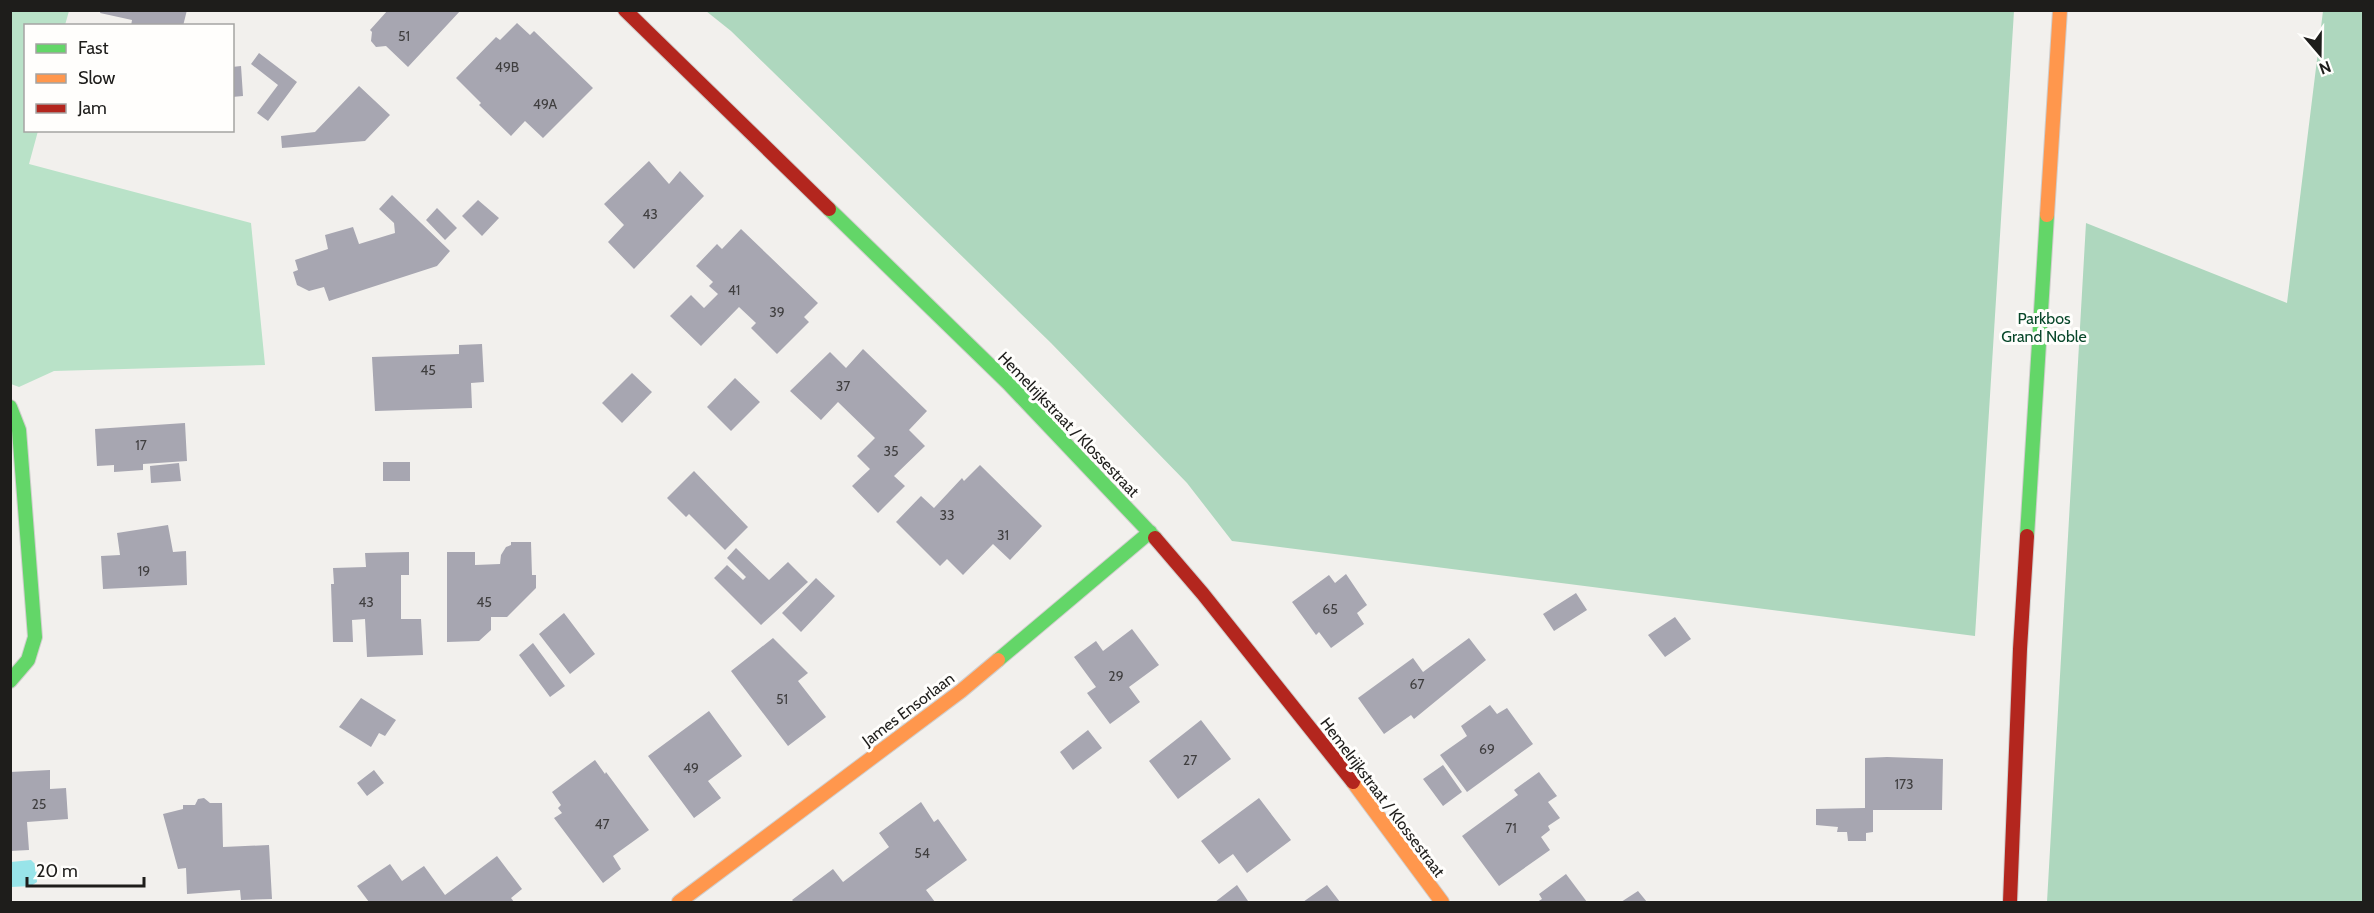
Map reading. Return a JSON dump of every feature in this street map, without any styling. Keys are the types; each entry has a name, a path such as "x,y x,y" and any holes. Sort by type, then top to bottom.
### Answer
{"street":[{"name":"Hemelrijkstraat / Klossestraat","path":"625,10 1008,383 1150,532 1203,594 1344,770 1442,903"},
{"path":"2010,903 2020,637 2060,10"},
{"path":"10,407 19,430 35,637 28,660 10,681"},
{"name":"James Ensorlaan","path":"679,903 961,691 1150,532"}],"green space":[{"path":"10,11 69,11 65,24 24,24 24,132 38,132 29,164 251,223 265,365 54,371 19,387 11,384"},
{"name":"Parkbos Grand Noble","path":"706,11 2014,11 1975,636 1232,541 1187,483 1051,343 731,31"},
{"path":"2323,11 2364,11 2363,902 2047,902 2086,223 2287,303"}],"water":[{"path":"31,860 36,865 37,882 31,886 11,887 11,862"}],"building":[{"path":"101,10 187,10 184,24 131,24 132,20 100,13"},
{"path":"388,10 461,10 408,67 386,46 376,47 371,41 372,32 370,30"},
{"path":"517,23 530,35 534,31 593,88 543,138 525,121 511,136 479,105 481,103 456,78 496,37 500,40"},
{"path":"259,53 297,82 268,121 257,113 278,85 251,64"},
{"path":"241,66 243,96 234,97 234,67"},
{"path":"359,86 390,115 365,141 282,148 281,136 315,132"},
{"path":"649,161 669,184 680,171 704,196 634,269 608,242 624,225 604,204"},
{"path":"392,195 450,251 437,266 329,301 324,287 309,291 297,285 293,272 298,270 295,260 328,249 325,235 353,227 359,244 395,233 394,223 379,209"},
{"path":"478,200 499,218 482,236 462,216"},
{"path":"437,208 457,228 445,240 426,220"},
{"path":"741,229 818,303 804,317 809,322 777,354 751,328 756,323 739,307 701,346 670,316 691,295 704,308 718,294 709,286 713,282 696,266 717,244 722,249"},
{"path":"482,344 484,382 471,383 472,408 375,411 372,357 459,354 459,345"},
{"path":"863,349 927,411 909,430 925,446 894,476 905,486 878,513 852,486 870,469 857,456 875,438 838,402 821,420 790,391 830,352 846,368"},
{"path":"632,373 652,392 622,423 602,403"},
{"path":"735,378 760,402 731,431 707,407"},
{"path":"185,423 187,461 143,464 143,470 114,472 114,465 97,466 95,429"},
{"path":"383,462 410,462 410,481 383,481"},
{"path":"179,463 181,481 151,483 150,466"},
{"path":"980,465 1042,526 1010,560 993,544 963,575 947,559 940,566 896,522 921,496 934,508 962,478 964,481"},
{"path":"694,471 748,527 725,550 689,514 686,517 667,498"},
{"path":"168,525 173,552 186,551 187,585 103,589 101,556 120,555 117,533"},
{"path":"511,542 531,542 532,575 536,575 536,588 507,617 491,617 491,630 479,641 447,642 447,552 475,552 475,565 500,564 501,555 506,547 511,545"},
{"path":"736,548 769,580 788,562 808,582 761,625 714,578 727,565 743,580 746,577 727,558"},
{"path":"409,552 409,575 401,575 401,619 421,619 423,655 367,657 365,619 352,620 353,642 333,642 331,584 334,584 333,568 366,567 365,553"},
{"path":"1346,574 1367,605 1357,613 1364,624 1331,648 1319,632 1316,635 1292,602 1329,575 1335,583"},
{"path":"816,578 835,596 801,632 782,613"},
{"path":"1576,593 1587,610 1554,631 1543,614"},
{"path":"564,613 595,654 570,674 539,634"},
{"path":"1675,617 1691,639 1665,657 1648,635"},
{"path":"1132,629 1159,665 1129,687 1140,702 1110,724 1087,693 1096,687 1074,657 1096,641 1103,651"},
{"path":"773,638 808,673 798,681 826,717 788,746 731,671"},
{"path":"1469,638 1486,660 1414,719 1411,715 1384,734 1358,698 1413,658 1423,672"},
{"path":"533,643 565,686 550,697 519,655"},
{"path":"361,698 396,720 385,736 379,733 371,747 339,727"},
{"path":"1490,705 1497,714 1507,708 1533,744 1467,792 1440,755 1467,736 1461,726"},
{"path":"709,711 742,756 708,781 721,798 694,818 648,756"},
{"path":"1201,720 1231,759 1178,799 1149,761"},
{"path":"1088,730 1102,748 1073,770 1060,752"},
{"path":"1865,758 1943,759 1942,810 1873,810 1873,832 1866,833 1866,841 1848,841 1847,832 1837,832 1838,827 1816,825 1816,809 1865,808"},
{"path":"595,760 649,830 613,856 621,869 603,883 554,818 562,813 558,808 561,805 552,792"},
{"path":"1443,765 1462,792 1443,806 1423,779"},
{"path":"50,770 50,789 66,788 68,819 27,822 29,850 10,851 10,772"},
{"path":"374,770 384,783 367,796 357,783"},
{"path":"1539,772 1557,796 1548,802 1560,818 1548,826 1550,830 1541,837 1550,850 1499,886 1462,836 1518,795 1514,790"},
{"path":"204,798 210,803 222,803 223,847 269,845 272,899 241,900 240,890 187,894 186,868 178,869 163,814 183,809 183,805 195,805 198,799"},
{"path":"1259,798 1291,840 1247,873 1233,854 1219,864 1201,841"},
{"path":"921,802 934,822 938,819 967,860 926,890 935,902 794,902 792,900 833,869 843,882 889,847 879,833"},
{"path":"497,856 522,889 511,898 514,902 369,902 357,886 390,864 402,881 424,866 445,895"},
{"path":"1566,874 1587,902 1537,902 1542,899 1539,894"},
{"path":"1237,885 1248,901 1215,902"},
{"path":"1327,885 1340,902 1303,902"},
{"path":"1638,891 1647,902 1621,902"}],"traffic: fast":[{"path":"829,209 1008,383 1155,538"},
{"path":"2027,536 2047,215"},
{"path":"10,407 19,430 35,637 28,660 10,681"},
{"path":"998,660 1150,532"}],"traffic: slow":[{"path":"2047,215 2060,10"},
{"path":"679,902 961,691 998,660"},
{"path":"1353,782 1442,902"}],"traffic: jam":[{"path":"625,10 829,209"},
{"path":"2010,902 2027,536"},
{"path":"1155,538 1203,594 1353,782"}]}
